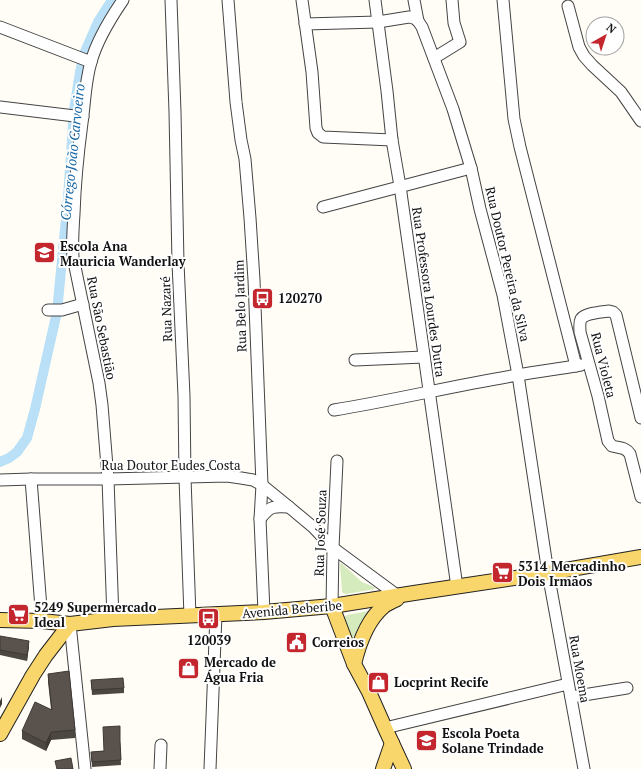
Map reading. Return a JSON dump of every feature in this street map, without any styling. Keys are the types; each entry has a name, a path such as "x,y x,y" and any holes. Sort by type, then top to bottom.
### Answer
{"main road":[{"name":"Avenida Beberibe","path":"0,620 42,621 70,624 113,619 264,612 332,606 548,573 641,557"},
{"path":"354,664 361,641 373,617 384,606 402,595"},
{"path":"332,606 354,664 369,692 404,769"},
{"path":"0,734 33,675 46,655 70,624"},
{"path":"382,769 392,743"}],"street":[{"name":"Rua São Sebastião","path":"113,619 108,479 102,405 72,246 75,186 75,116 84,90 88,61 103,32 123,0"},
{"name":"Rua Nazaré","path":"171,0 178,263 184,396 184,478 190,616"},
{"name":"Rua Belo Jardim","path":"228,0 236,102 245,159 254,280 262,485 260,519 264,612"},
{"path":"302,0 312,72 316,128 318,133 323,137 392,140"},
{"name":"Rua Professora Lourdes Dutra","path":"375,0 392,140 400,186 457,587"},
{"name":"Rua Doutor Pereira da Silva","path":"414,0 416,19 422,27 453,109 471,168 480,209 503,295 518,375 548,573"},
{"path":"434,58 460,42 454,23 452,0"},
{"path":"334,410 384,402 518,375 582,365 520,147 514,119 503,0"},
{"path":"568,6 579,47 584,56 621,92 641,121"},
{"path":"305,24 378,22 409,17 416,19"},
{"path":"0,27 88,61"},
{"path":"0,106 75,116"},
{"path":"322,207 471,168"},
{"path":"48,310 62,310 83,304"},
{"name":"Rua Violeta","path":"641,418 616,315 609,311 584,316 581,319 580,324 582,365 598,396 608,441 612,446 628,450 630,454 641,497"},
{"path":"355,360 424,357"},
{"name":"Rua José Souza","path":"332,606 337,461"},
{"name":"Rua Doutor Eudes Costa","path":"0,480 184,478 227,476 253,480 262,485 313,527 333,548 354,564 402,595"},
{"path":"31,479 42,621"},
{"path":"260,519 266,512 275,506 289,507"},
{"name":"Rua Moema","path":"548,573 584,769"},
{"path":"210,769 216,614"},
{"path":"70,624 85,769"},
{"path":"385,728 568,684"},
{"path":"571,697 627,688"},
{"path":"160,769 161,745"}],"green space":[{"path":"341,563 362,582 374,587 375,589 346,594 343,593"},
{"path":"369,611 358,628 351,645 343,618 347,615"}],"building":[{"path":"0,636 29,641 27,655 0,650"},
{"path":"69,671 75,730 51,732 46,743 22,731 35,702 52,710 48,674"},
{"path":"123,678 124,688 92,690 91,680"},
{"path":"120,726 121,760 92,762 91,752 104,751 103,727"},
{"path":"71,758 73,769 57,769 55,761"}],"waterway":[{"name":"Córrego João Carvoeiro","path":"0,462 17,452 27,438 35,409 57,312 68,198 74,110 80,72 84,54 98,22 112,0"}],"place":[{"name":"Escola Ana Mauricia Wanderlay","path":"44,253"},
{"name":"120270","path":"263,298"},
{"name":"5314 Mercadinho Dois Irmãos","path":"503,573"},
{"name":"5249 Supermercado Ideal","path":"18,614"},
{"name":"120039","path":"209,618"},
{"name":"Correios","path":"297,642"},
{"name":"Mercado de Água Fria","path":"189,669"},
{"name":"Locprint Recife","path":"379,682"},
{"name":"Escola Poeta Solane Trindade","path":"426,740"}]}
